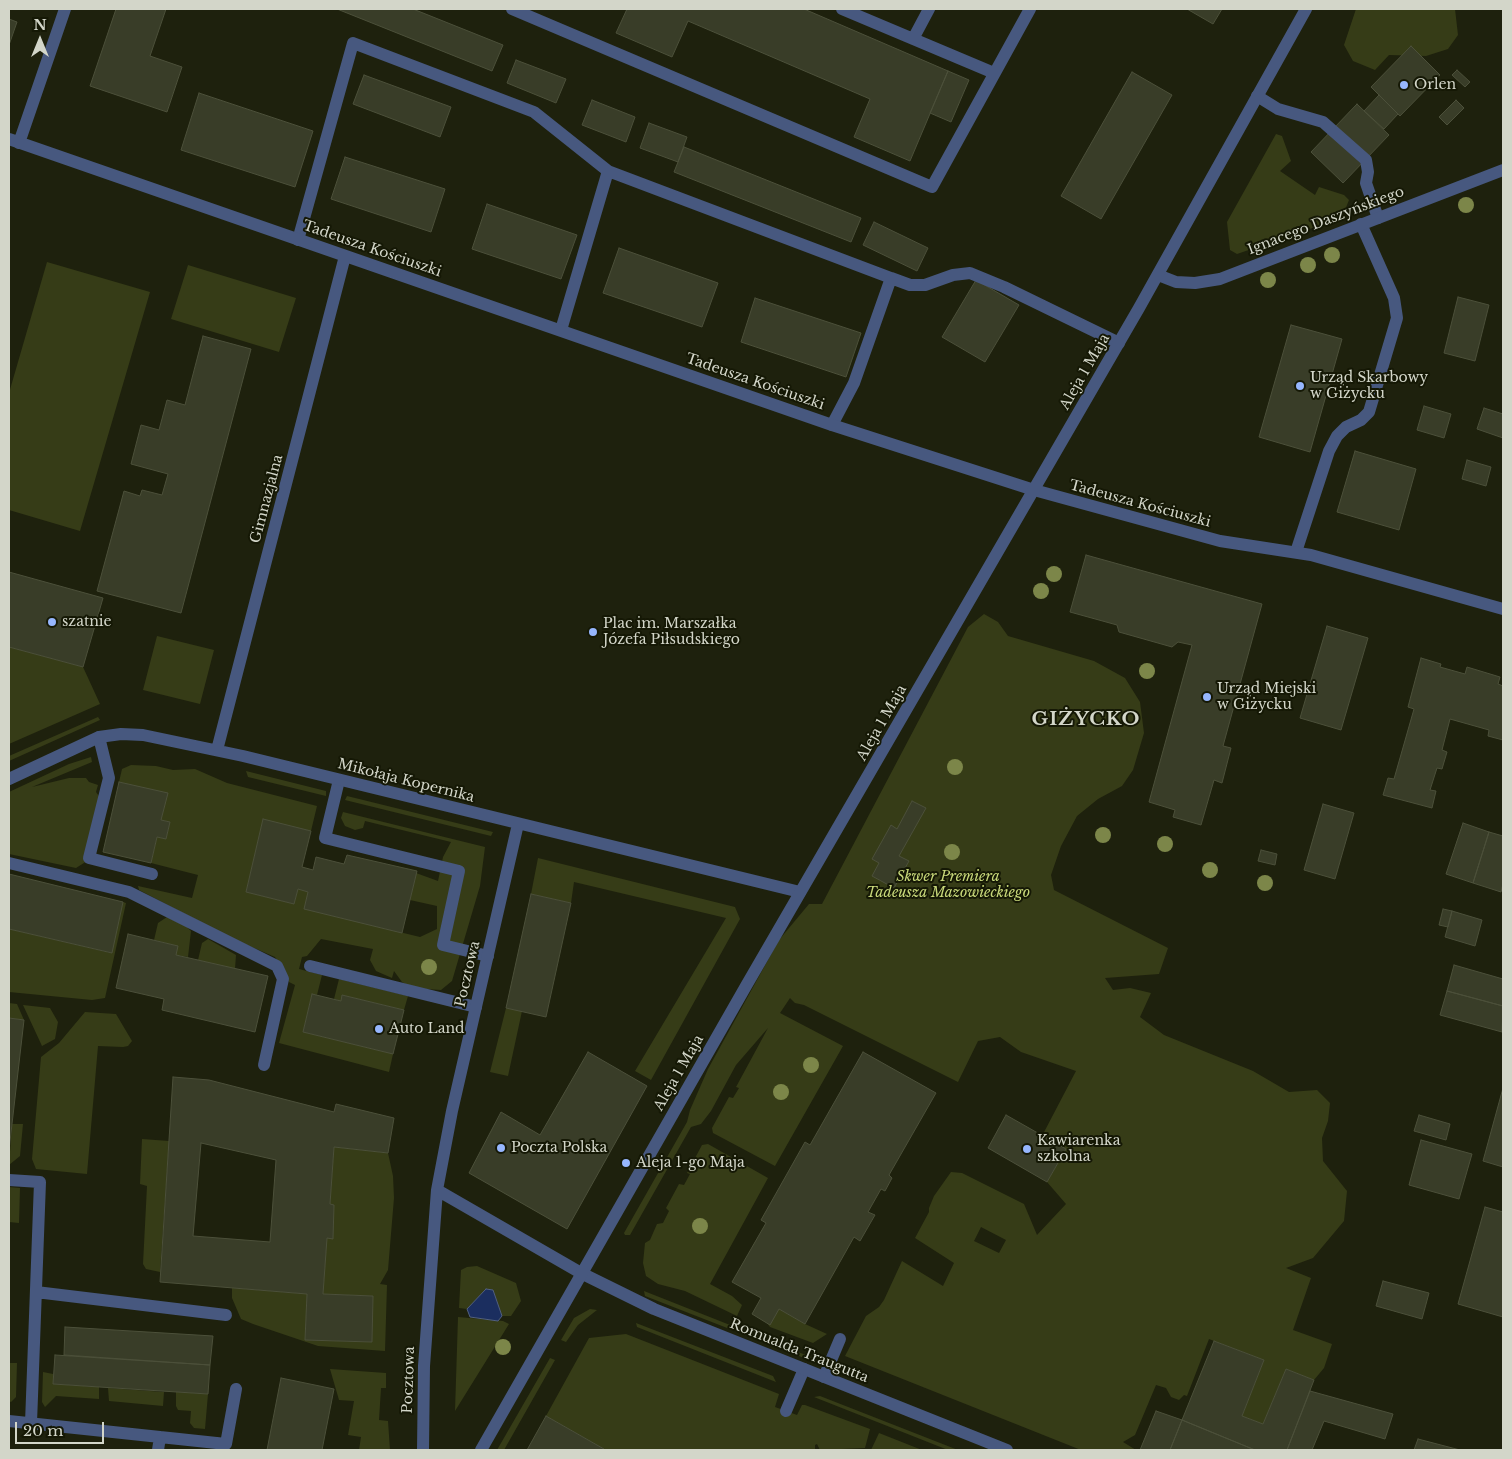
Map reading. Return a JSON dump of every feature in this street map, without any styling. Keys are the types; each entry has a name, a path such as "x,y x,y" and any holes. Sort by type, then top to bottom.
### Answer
{"street":[{"path":"14,141 65,9"},
{"path":"512,9 932,187 1030,9"},
{"path":"842,9 994,73"},
{"path":"913,39 929,9"},
{"name":"Aleja 1 Maja","path":"481,1450 800,892 1158,275 1306,9"},
{"path":"298,240 353,43 534,112 608,172 910,285 925,285 953,275 970,273 1004,287 1119,343"},
{"path":"1257,96 1278,109 1322,122 1366,160 1368,172 1366,183 1378,218"},
{"name":"Tadeusza Kościuszki","path":"14,141 832,425 1034,490 1220,541 1296,552 1503,609"},
{"name":"Ignacego Daszyńskiego","path":"1158,275 1176,282 1195,283 1220,279 1503,170"},
{"path":"561,330 608,172"},
{"path":"1296,552 1329,451 1337,436 1346,427 1361,420 1369,412 1397,318 1394,298 1361,224"},
{"name":"Gimnazjalna","path":"217,750 345,256"},
{"path":"832,425 854,383 891,278"},
{"name":"Mikołaja Kopernika","path":"9,779 99,737 121,734 143,735 217,750 800,892"},
{"path":"99,737 109,778 89,858 152,874"},
{"path":"339,780 325,838 459,871 443,944 488,956"},
{"name":"Pocztowa","path":"423,1450 424,1366 437,1190 452,1112 518,824"},
{"path":"9,863 129,892 277,966 283,979 264,1065"},
{"path":"310,966 476,1007"},
{"path":"9,1180 40,1182 31,1424"},
{"path":"437,1190 581,1273"},
{"name":"Romualda Traugutta","path":"581,1273 654,1309 1007,1450"},
{"path":"36,1292 226,1315"},
{"path":"824,1377 840,1339"},
{"path":"786,1411 804,1369"},
{"path":"9,1421 226,1444 236,1389"},
{"path":"158,1450 160,1437"}],"green space":[{"path":"1356,9 1455,9 1458,35 1448,49 1426,56 1389,55 1375,70 1353,61 1344,45"},
{"path":"1276,134 1282,136 1291,161 1280,171 1315,195 1319,187 1344,195 1349,200 1345,210 1333,221 1237,254 1230,250 1227,222"},
{"path":"47,262 150,292 80,531 9,510 9,393"},
{"path":"188,265 296,298 279,352 171,319"},
{"name":"Skwer Premiera Tadeusza Mazowieckiego","path":"984,614 998,622 1008,636 1094,661 1125,678 1140,702 1144,733 1133,770 1122,786 1098,799 1077,816 1061,846 1051,875 1054,890 1168,948 1159,974 1105,978 1113,990 1130,988 1151,993 1140,1017 1164,1035 1253,1071 1289,1092 1317,1090 1330,1103 1328,1121 1322,1138 1323,1161 1347,1191 1344,1221 1313,1258 1286,1268 1311,1278 1293,1330 1332,1344 1324,1368 1314,1380 1286,1369 1263,1424 1242,1416 1264,1360 1209,1339 1187,1396 1184,1395 1179,1400 1171,1397 1166,1388 1156,1385 1135,1435 1123,1442 1136,1450 1081,1450 845,1356 866,1316 879,1307 884,1300 902,1261 943,1286 954,1263 915,1238 929,1212 934,1196 951,1172 962,1173 1024,1204 1037,1235 1066,1204 1047,1182 1066,1149 1042,1136 1076,1071 1021,1052 1000,1037 978,1041 958,1082 804,1005 795,1003 790,998 780,1013 843,1046 775,1166 713,1133 712,1128 729,1097 733,1098 739,1088 736,1087 768,1028 736,1065 711,1111 701,1124 691,1127 630,1235 625,1235 624,1233 687,1122 690,1110 708,1069 779,940 809,904 822,904 968,627","holes":["981,1227 1006,1240 999,1253 974,1241"]},
{"path":"157,636 214,650 200,704 143,690"},
{"path":"9,647 83,667 100,704 9,744"},
{"path":"98,717 100,720 9,761 9,756"},
{"path":"91,757 92,762 32,787 69,778 86,778 89,782 98,785 96,792 101,799 87,861 76,868 9,854 9,792 69,764"},
{"path":"131,765 156,766 173,770 195,769 227,783 317,806 311,831 263,820 246,892 294,904 298,889 308,892 305,909 420,937 437,929 437,906 410,900 416,873 438,881 443,857 451,842 365,821 363,828 355,830 345,826 341,818 343,812 485,847 480,886 452,981 441,990 412,988 402,982 394,971 392,978 376,971 370,960 373,949 321,939 307,956 302,957 299,969 322,975 317,995 312,994 303,1032 393,1054 389,1072 279,1043 295,985 289,982 275,957 233,939 139,890 138,886 192,898 198,875 151,863 157,837 166,839 170,822 161,820 167,795 119,782 122,769"},
{"path":"246,771 326,791 326,796 248,777"},
{"path":"347,796 493,832 491,836 345,800"},
{"path":"538,858 735,907 740,919 651,1080 635,1071 726,918 574,882 571,903 531,894"},
{"path":"123,902 126,903 105,998 92,1000 9,992 9,929 111,953"},
{"path":"167,917 186,926 191,931 188,957 176,955 177,946 154,940 158,923"},
{"path":"208,939 236,955 235,969 198,960 202,943"},
{"path":"339,979 408,996 404,1010 342,995 341,1001 334,999"},
{"path":"9,1003 17,1004 24,1020 9,1018"},
{"path":"23,1005 50,1008 58,1022 55,1039 42,1046"},
{"path":"506,1008 522,1011 508,1076 490,1072"},
{"path":"85,1012 116,1014 132,1041 128,1046 123,1047 98,1046 87,1174 36,1169 32,1159 41,1057 59,1043"},
{"path":"12,1124 23,1124 20,1156 9,1165"},
{"path":"142,1139 169,1141 160,1272 146,1269 143,1264 147,1186 140,1184"},
{"path":"708,1144 768,1178 710,1284 732,1296 742,1305 737,1316 685,1291 658,1284 646,1276 643,1263 645,1243 650,1240 657,1224 663,1223 669,1211 666,1208 679,1184 684,1185 690,1174 687,1173 702,1145"},
{"path":"334,1147 388,1153 393,1176 394,1198 388,1270 380,1284 387,1285 385,1351 318,1346 253,1324 241,1319 232,1298 232,1288 307,1294 305,1340 372,1342 373,1296 323,1294 327,1238 333,1238 334,1205 330,1204"},
{"path":"9,1187 20,1188 19,1223 9,1222"},
{"path":"477,1266 516,1283 521,1301 511,1316 502,1316 493,1290 486,1289 467,1309 459,1308 461,1270"},
{"path":"644,1291 821,1361 817,1363 645,1296"},
{"path":"590,1309 597,1310 578,1325 566,1342 561,1340 574,1318"},
{"path":"779,1309 827,1334 813,1343 770,1327 767,1323"},
{"path":"458,1317 503,1321 509,1324 455,1411"},
{"path":"636,1323 773,1376 776,1382 637,1327"},
{"path":"626,1334 779,1394 775,1407 797,1415 802,1405 805,1405 870,1429 865,1448 820,1450 817,1444 815,1445 815,1450 606,1450 546,1416 589,1338"},
{"path":"550,1358 555,1360 504,1450 497,1450"},
{"path":"9,1363 17,1363 16,1397 11,1402 9,1401"},
{"path":"330,1369 386,1373 386,1388 381,1388 379,1420 388,1421 390,1450 359,1450 361,1437 348,1435 354,1401 339,1400"},
{"path":"43,1372 53,1374 53,1384 99,1387 99,1399 56,1396 45,1407 42,1402"},
{"path":"108,1388 164,1392 163,1406 109,1401"},
{"path":"176,1392 208,1394 205,1429 194,1428 190,1423 191,1411 178,1410 176,1406"},
{"path":"820,1396 958,1450 948,1450 814,1397"},
{"path":"879,1433 922,1450 871,1450"}],"water":[{"path":"486,1289 493,1290 502,1316 498,1321 470,1317 467,1309"}],"building":[{"path":"116,9 166,9 150,56 182,67 167,112 90,86"},
{"path":"337,9 413,9 503,45 492,71"},
{"path":"627,9 804,9 948,71 910,161 854,137 870,99 688,21 672,57 616,33"},
{"path":"1187,9 1222,9 1213,24"},
{"path":"9,19 17,22 9,45"},
{"path":"1411,46 1440,75 1400,116 1371,87"},
{"path":"516,60 566,79 556,103 507,83"},
{"path":"1457,70 1470,82 1465,87 1452,75"},
{"path":"948,71 969,80 951,122 930,113"},
{"path":"1132,72 1172,95 1101,219 1061,196"},
{"path":"364,75 451,107 440,137 353,104"},
{"path":"199,93 313,131 295,187 181,150"},
{"path":"1379,95 1398,114 1384,129 1364,111"},
{"path":"592,100 635,117 626,142 582,125"},
{"path":"1456,100 1464,108 1447,125 1439,117"},
{"path":"1357,104 1389,135 1343,183 1311,152"},
{"path":"649,123 687,137 678,162 640,148"},
{"path":"684,147 861,218 851,242 674,172"},
{"path":"345,157 445,189 431,232 331,199"},
{"path":"487,204 577,235 561,279 472,249"},
{"path":"874,222 928,248 917,271 863,245"},
{"path":"619,248 718,283 702,327 603,293"},
{"path":"976,280 1019,305 985,362 942,337"},
{"path":"1458,297 1489,305 1475,361 1444,353"},
{"path":"755,298 861,333 846,377 741,342"},
{"path":"1291,325 1342,339 1310,452 1259,437"},
{"path":"203,336 251,349 181,613 97,591 124,491 140,496 142,490 162,495 168,474 131,464 141,425 159,430 167,400 185,405"},
{"path":"1424,406 1451,414 1444,438 1417,430"},
{"path":"1484,408 1503,414 1503,438 1477,429"},
{"path":"1355,451 1416,469 1399,530 1337,512"},
{"path":"1467,460 1491,467 1486,486 1462,479"},
{"name":"Urząd Miejski w Giżycku","path":"1086,555 1262,604 1223,746 1231,748 1222,783 1214,780 1201,825 1173,817 1175,810 1149,802 1192,645 1178,642 1172,647 1119,632 1117,625 1070,612"},
{"name":"szatnie","path":"9,572 103,598 83,667 9,647"},
{"path":"1327,626 1368,638 1341,730 1300,718"},
{"path":"1421,658 1441,664 1440,667 1465,674 1467,667 1500,677 1498,684 1503,686 1503,740 1488,736 1489,730 1450,719 1442,750 1447,752 1442,769 1437,768 1430,790 1436,791 1432,808 1383,795 1388,778 1394,779 1414,709 1408,707"},
{"path":"119,782 168,793 161,820 170,822 166,839 157,837 151,863 103,852"},
{"path":"912,801 926,808 899,856 909,861 894,888 872,876 879,863 872,859 891,825 897,829"},
{"path":"1323,804 1354,813 1335,879 1304,870"},
{"path":"263,819 311,831 302,867 313,870 316,857 344,864 347,855 417,871 402,933 304,909 308,892 298,889 294,904 246,892"},
{"path":"1463,823 1489,832 1473,883 1446,874"},
{"path":"1489,832 1503,836 1503,884 1501,892 1473,883"},
{"path":"1261,850 1277,854 1275,865 1258,861"},
{"path":"9,874 123,902 112,953 9,929"},
{"path":"531,894 571,903 546,1017 506,1008"},
{"path":"1443,909 1452,911 1448,927 1439,925"},
{"path":"1452,911 1482,920 1475,946 1445,937"},
{"path":"128,934 178,946 176,955 268,976 255,1032 162,1010 164,999 116,988"},
{"path":"1454,965 1503,979 1503,1006 1447,991"},
{"path":"1447,991 1503,1006 1502,1032 1440,1015"},
{"path":"312,994 341,1001 342,995 404,1010 393,1054 303,1032"},
{"path":"9,1018 24,1020 9,1150"},
{"path":"588,1052 647,1086 567,1229 469,1173 501,1112 540,1135"},
{"path":"863,1052 936,1093 889,1175 892,1178 885,1191 881,1189 868,1212 875,1215 860,1241 854,1237 805,1324 779,1309 770,1325 752,1314 761,1298 732,1282 766,1223 761,1220 805,1142 810,1145"},
{"path":"173,1077 209,1080 334,1112 336,1104 394,1118 388,1153 334,1147 330,1204 334,1205 333,1239 327,1238 323,1294 373,1296 372,1342 305,1340 307,1294 160,1282","holes":["201,1143 276,1160 270,1242 193,1236"]},
{"path":"1503,1088 1503,1167 1483,1161"},
{"name":"Kawiarenka szkolna","path":"1006,1115 1066,1149 1047,1182 988,1148"},
{"path":"1419,1115 1450,1124 1446,1140 1414,1131"},
{"path":"1421,1140 1472,1154 1459,1199 1409,1185"},
{"path":"1485,1207 1503,1212 1503,1317 1458,1304"},
{"path":"1383,1281 1429,1293 1422,1319 1376,1306"},
{"path":"65,1327 213,1336 210,1365 64,1355"},
{"path":"1214,1341 1264,1360 1242,1416 1263,1424 1286,1369 1314,1380 1287,1450 1255,1450 1182,1420"},
{"path":"55,1355 210,1365 208,1394 53,1384"},
{"path":"281,1378 334,1389 322,1450 267,1450"},
{"path":"1310,1391 1393,1414 1385,1439 1324,1421 1312,1450 1287,1450"},
{"path":"1156,1411 1182,1420 1170,1450 1140,1450"},
{"path":"546,1416 604,1449 604,1450 527,1450"},
{"path":"1182,1420 1255,1450 1170,1450"},
{"path":"1418,1439 1460,1450 1414,1450"}],"place":[{"name":"Orlen","path":"1404,85"},
{"name":"Urząd Skarbowy w Giżycku","path":"1300,386"},
{"name":"szatnie","path":"52,622"},
{"name":"Plac im. Marszałka Józefa Piłsudskiego","path":"593,632"},
{"name":"Urząd Miejski w Giżycku","path":"1207,697"},
{"name":"Auto Land","path":"379,1029"},
{"name":"Poczta Polska","path":"501,1148"},
{"name":"Kawiarenka szkolna","path":"1027,1149"},
{"name":"Aleja 1-go Maja","path":"626,1163"}],"district":[{"name":"GIŻYCKO","path":"1086,720"}]}
